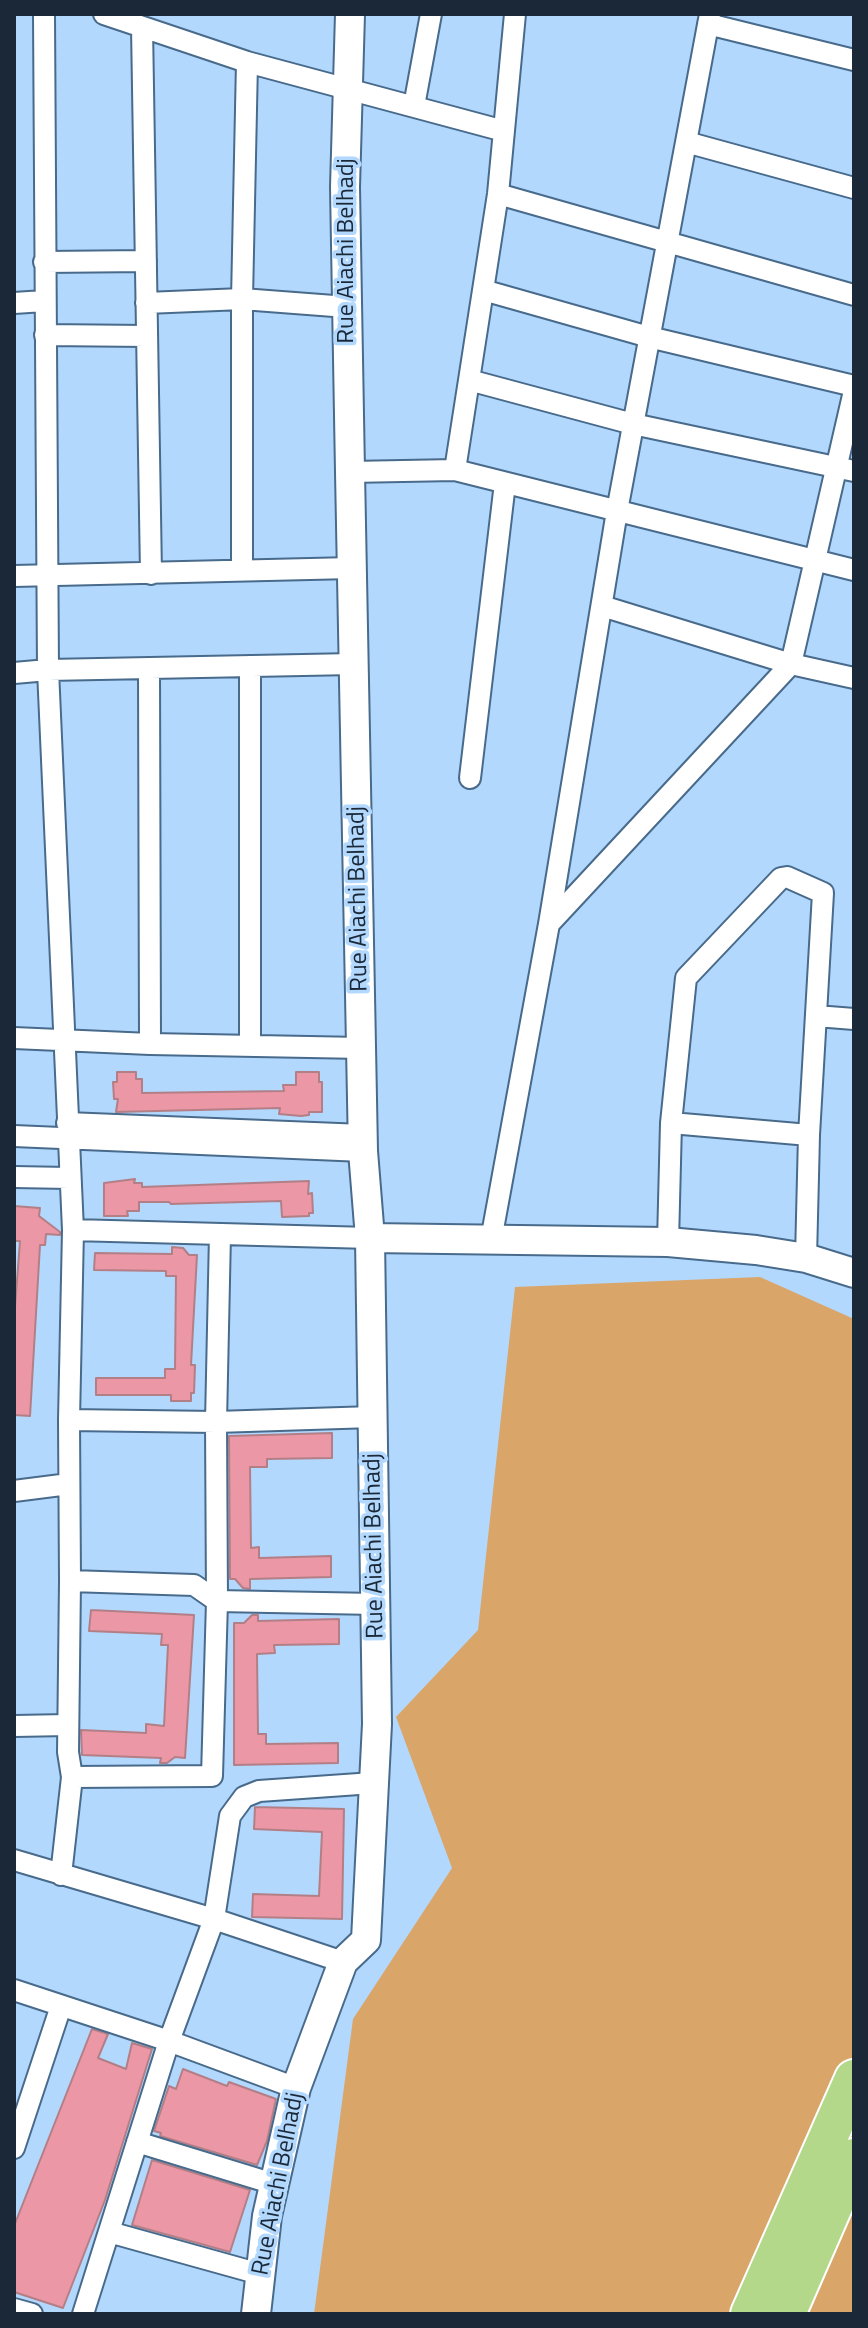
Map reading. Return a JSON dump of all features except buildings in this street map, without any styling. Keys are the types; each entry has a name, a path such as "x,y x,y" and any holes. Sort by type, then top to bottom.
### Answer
{"highway":[{"path":"750,2314 854,2079"},
{"path":"786,2314 854,2158"}],"street":[{"path":"44,14 48,670 73,1230 68,1725 72,1777 61,1875"},
{"path":"104,14 247,62 504,131"},
{"name":"Rue Aiachi Belhadj","path":"256,2314 274,2184 296,2088 343,1962 366,1940 377,1724 370,1238 363,1143 345,187 350,14"},
{"path":"414,106 431,14"},
{"path":"455,470 498,194 515,14"},
{"path":"491,1240 549,924 617,511 709,19 854,60"},
{"path":"142,27 151,574"},
{"path":"242,569 242,299 247,62"},
{"path":"686,142 854,188"},
{"path":"498,194 854,295"},
{"path":"44,262 146,261"},
{"path":"483,290 649,337 854,388 845,469 815,561 791,664 549,924"},
{"path":"146,303 242,299 347,307"},
{"path":"14,303 44,301"},
{"path":"45,335 147,336"},
{"path":"469,380 633,424 845,469"},
{"path":"350,472 455,470 854,570"},
{"path":"470,778 505,483"},
{"path":"14,576 352,568"},
{"path":"602,606 791,664 854,678"},
{"path":"14,673 354,664"},
{"path":"250,666 250,1046"},
{"path":"149,668 150,1044"},
{"path":"668,1242 671,1123 686,978 781,878 787,877 823,893 809,1135 806,1258"},
{"path":"816,1016 854,1019"},
{"path":"14,1038 362,1048"},
{"path":"671,1123 809,1135"},
{"path":"14,1136 67,1131 363,1143"},
{"path":"14,1177 69,1178"},
{"path":"73,1230 668,1242 806,1258 854,1273"},
{"path":"72,1777 212,1776 217,1601 216,1422 220,1234"},
{"path":"69,1420 216,1422 373,1417"},
{"path":"14,1491 69,1484"},
{"path":"70,1581 194,1585 217,1601 376,1604"},
{"path":"14,1726 68,1725"},
{"path":"83,2314 169,2041 214,1919 230,1816 244,1797 259,1791 373,1783"},
{"path":"14,1860 214,1919 343,1962"},
{"path":"14,1990 169,2041 296,2088"},
{"path":"14,2148 61,2006"},
{"path":"137,2142 274,2184"},
{"path":"109,2232 260,2274"},
{"path":"14,2309 32,2314"}],"shaded area":[{"path":"760,1277 854,1319 854,2314 314,2314 353,2019 452,1868 396,1717 478,1630 515,1287"}]}
